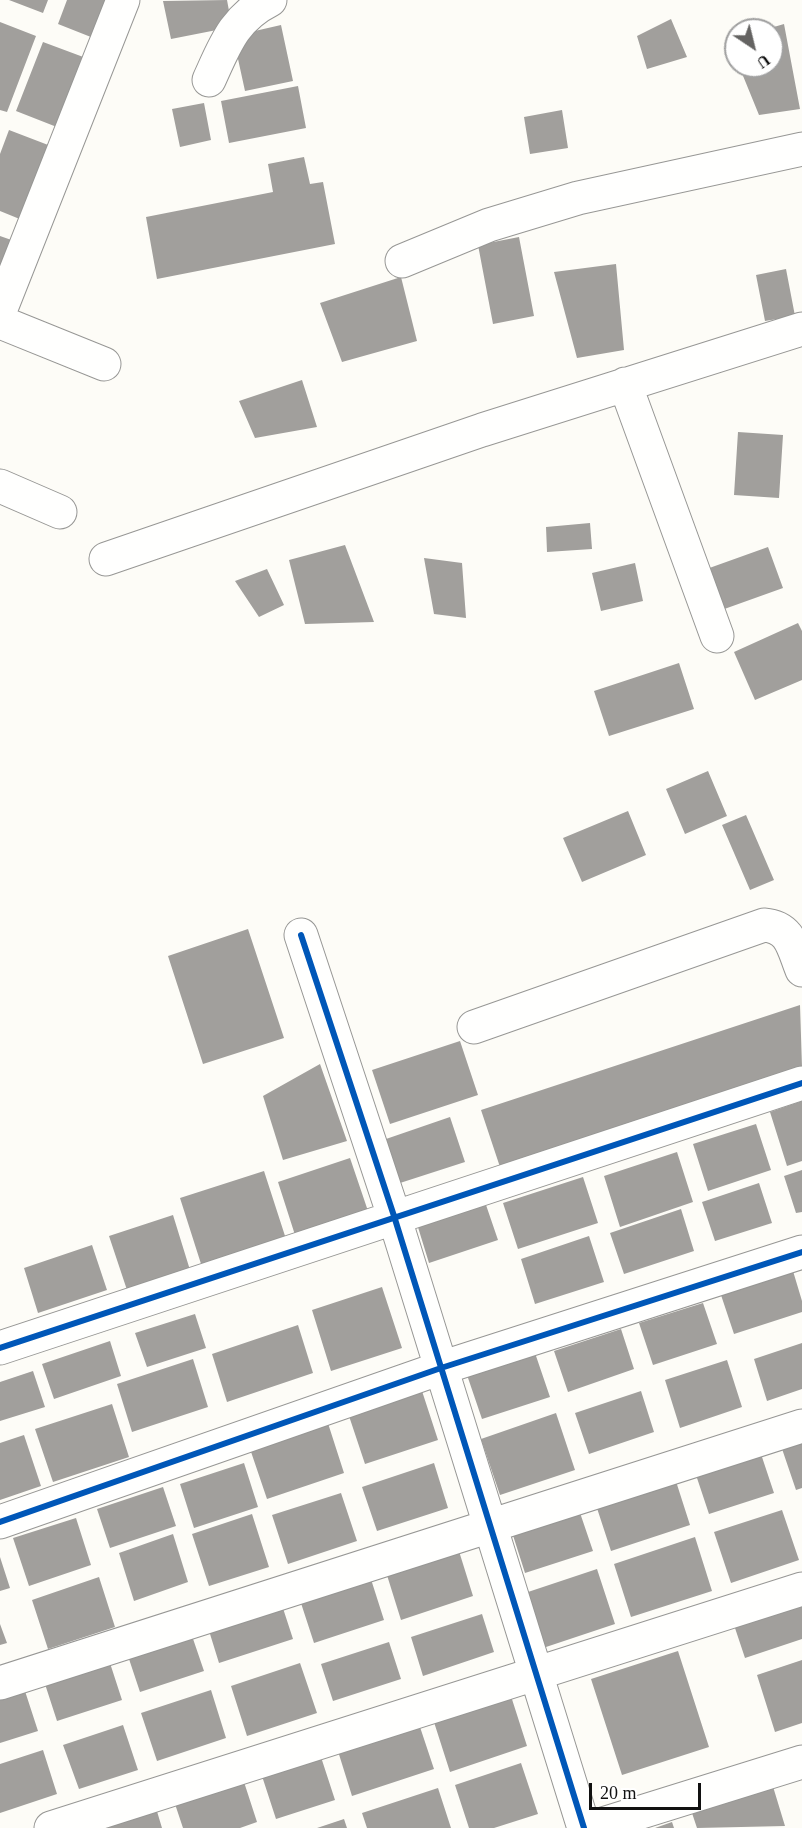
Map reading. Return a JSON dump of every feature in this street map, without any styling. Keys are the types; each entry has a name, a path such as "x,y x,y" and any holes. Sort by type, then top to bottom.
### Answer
{"street":[{"path":"0,311 123,0"},
{"path":"209,80 230,33 253,8 270,0"},
{"path":"402,261 489,225 578,198 802,149"},
{"path":"0,322 104,364"},
{"path":"106,559 482,430 802,329"},
{"path":"625,384 717,636"},
{"path":"0,486 60,512"},
{"path":"474,1027 764,925 777,926 787,935 802,970"},
{"path":"301,935 394,1216 584,1828"},
{"path":"0,1348 802,1083"},
{"path":"0,1522 441,1368 802,1252"},
{"path":"0,1683 802,1426"},
{"path":"51,1828 802,1589"},
{"path":"590,1828 802,1762"}],"building":[{"path":"9,0 48,0 43,13"},
{"path":"67,0 117,0 101,41 58,24"},
{"path":"227,0 232,27 171,39 163,1"},
{"path":"671,19 687,57 647,69 637,36"},
{"path":"0,22 36,36 7,112 0,110"},
{"path":"784,24 800,109 759,115 744,78 784,78"},
{"path":"281,25 293,81 245,91 233,36"},
{"path":"43,42 94,61 67,131 16,111"},
{"path":"298,86 306,128 229,143 221,101"},
{"path":"204,103 211,140 180,147 172,109"},
{"path":"562,110 568,148 530,154 524,117"},
{"path":"9,130 56,148 27,222 0,211 0,154"},
{"path":"304,157 310,184 323,182 335,244 157,279 146,217 273,192 268,164"},
{"path":"0,236 20,243 0,296"},
{"path":"519,237 534,316 493,324 478,245"},
{"path":"616,264 624,350 577,358 554,272"},
{"path":"786,269 795,316 765,321 756,275"},
{"path":"401,277 417,341 342,362 320,303"},
{"path":"302,380 317,427 255,438 239,401"},
{"path":"738,432 783,435 779,498 734,495"},
{"path":"590,523 592,549 547,552 546,527"},
{"path":"345,545 374,622 305,624 289,560"},
{"path":"768,547 783,588 716,612 701,571"},
{"path":"424,558 462,563 466,618 434,614"},
{"path":"635,563 643,601 601,611 592,573"},
{"path":"267,569 284,605 259,617 235,581"},
{"path":"798,623 802,631 802,680 755,700 734,652"},
{"path":"679,663 694,709 609,736 594,691"},
{"path":"708,771 727,816 685,834 666,789"},
{"path":"628,811 646,855 582,882 563,838"},
{"path":"746,815 774,880 750,890 722,825"},
{"path":"248,929 284,1038 203,1064 168,956"},
{"path":"800,1005 802,1067 500,1167 481,1110"},
{"path":"460,1041 478,1095 390,1124 372,1070"},
{"path":"320,1064 347,1141 283,1160 263,1096"},
{"path":"802,1101 802,1161 787,1166 770,1112"},
{"path":"450,1117 465,1162 400,1183 386,1139"},
{"path":"756,1124 771,1170 708,1191 693,1144"},
{"path":"677,1152 693,1202 620,1227 604,1176"},
{"path":"350,1158 368,1211 295,1235 278,1182"},
{"path":"802,1170 802,1212 796,1213 784,1176"},
{"path":"264,1171 286,1239 202,1267 180,1198"},
{"path":"583,1177 598,1223 518,1249 503,1203"},
{"path":"759,1183 772,1223 715,1241 702,1202"},
{"path":"485,1202 498,1240 429,1263 417,1224"},
{"path":"681,1209 694,1251 624,1274 610,1233"},
{"path":"173,1215 190,1270 127,1290 109,1236"},
{"path":"589,1236 604,1282 535,1304 521,1259"},
{"path":"92,1245 107,1290 38,1313 24,1268"},
{"path":"793,1271 802,1301 802,1312 734,1334 721,1295"},
{"path":"382,1287 402,1348 331,1371 312,1310"},
{"path":"703,1303 717,1344 653,1365 639,1323"},
{"path":"195,1314 206,1348 147,1367 135,1333"},
{"path":"298,1325 313,1373 227,1402 212,1354"},
{"path":"621,1329 634,1369 568,1392 554,1351"},
{"path":"110,1341 121,1376 54,1399 42,1364"},
{"path":"802,1343 802,1389 767,1401 754,1359"},
{"path":"535,1353 550,1397 482,1419 467,1375"},
{"path":"193,1359 208,1407 132,1432 117,1384"},
{"path":"727,1360 742,1407 680,1428 665,1380"},
{"path":"33,1371 45,1407 0,1421 0,1382"},
{"path":"422,1391 438,1440 365,1464 349,1416"},
{"path":"641,1391 654,1432 589,1454 575,1413"},
{"path":"112,1404 129,1457 53,1482 35,1429"},
{"path":"556,1413 575,1470 500,1495 481,1439"},
{"path":"325,1414 344,1473 267,1499 247,1440"},
{"path":"802,1432 802,1488 796,1490 779,1440"},
{"path":"24,1435 41,1486 0,1500 0,1443"},
{"path":"759,1448 774,1493 709,1514 694,1469"},
{"path":"244,1463 258,1507 194,1528 180,1484"},
{"path":"434,1463 448,1508 377,1531 362,1487"},
{"path":"673,1472 690,1525 611,1551 594,1499"},
{"path":"163,1487 176,1526 110,1548 97,1509"},
{"path":"341,1493 357,1541 288,1564 272,1515"},
{"path":"577,1504 593,1551 525,1573 510,1526"},
{"path":"782,1510 799,1560 731,1583 714,1532"},
{"path":"252,1514 269,1567 209,1586 192,1534"},
{"path":"76,1518 91,1565 29,1586 13,1538"},
{"path":"173,1534 188,1582 134,1601 119,1553"},
{"path":"695,1537 712,1591 631,1617 614,1564"},
{"path":"458,1548 473,1596 401,1620 386,1572"},
{"path":"0,1557 10,1588 0,1591"},
{"path":"597,1569 615,1624 540,1649 522,1594"},
{"path":"369,1573 384,1620 314,1643 299,1597"},
{"path":"99,1577 115,1627 48,1649 32,1600"},
{"path":"279,1596 293,1639 219,1663 206,1621"},
{"path":"802,1596 802,1639 745,1658 732,1619"},
{"path":"482,1614 494,1652 423,1676 411,1637"},
{"path":"0,1624 7,1643 0,1645"},
{"path":"190,1630 204,1671 140,1692 126,1650"},
{"path":"389,1642 401,1679 333,1701 321,1664"},
{"path":"678,1651 709,1747 622,1775 591,1679"},
{"path":"109,1660 122,1700 57,1721 44,1681"},
{"path":"802,1660 802,1723 775,1732 757,1675"},
{"path":"300,1663 317,1713 247,1736 231,1686"},
{"path":"24,1688 38,1731 0,1743 0,1696"},
{"path":"211,1690 226,1738 157,1761 141,1713"},
{"path":"510,1693 527,1746 450,1772 433,1719"},
{"path":"418,1721 434,1769 352,1796 337,1748"},
{"path":"123,1725 138,1770 79,1789 63,1745"},
{"path":"43,1750 57,1794 0,1813 0,1764"},
{"path":"320,1754 335,1800 276,1819 261,1773"},
{"path":"521,1763 538,1814 494,1828 469,1828 455,1785"},
{"path":"771,1780 785,1826 697,1828 690,1807"},
{"path":"244,1782 257,1822 240,1828 183,1828 175,1804"},
{"path":"438,1788 451,1828 367,1828 362,1813"},
{"path":"156,1808 162,1828 97,1828"},
{"path":"344,1819 347,1828 317,1828"},
{"path":"672,1822 674,1828 655,1828"}],"cycle path":[{"path":"301,935 394,1216 584,1828"},
{"path":"0,1348 802,1083"},
{"path":"0,1522 441,1368 802,1252"}]}
